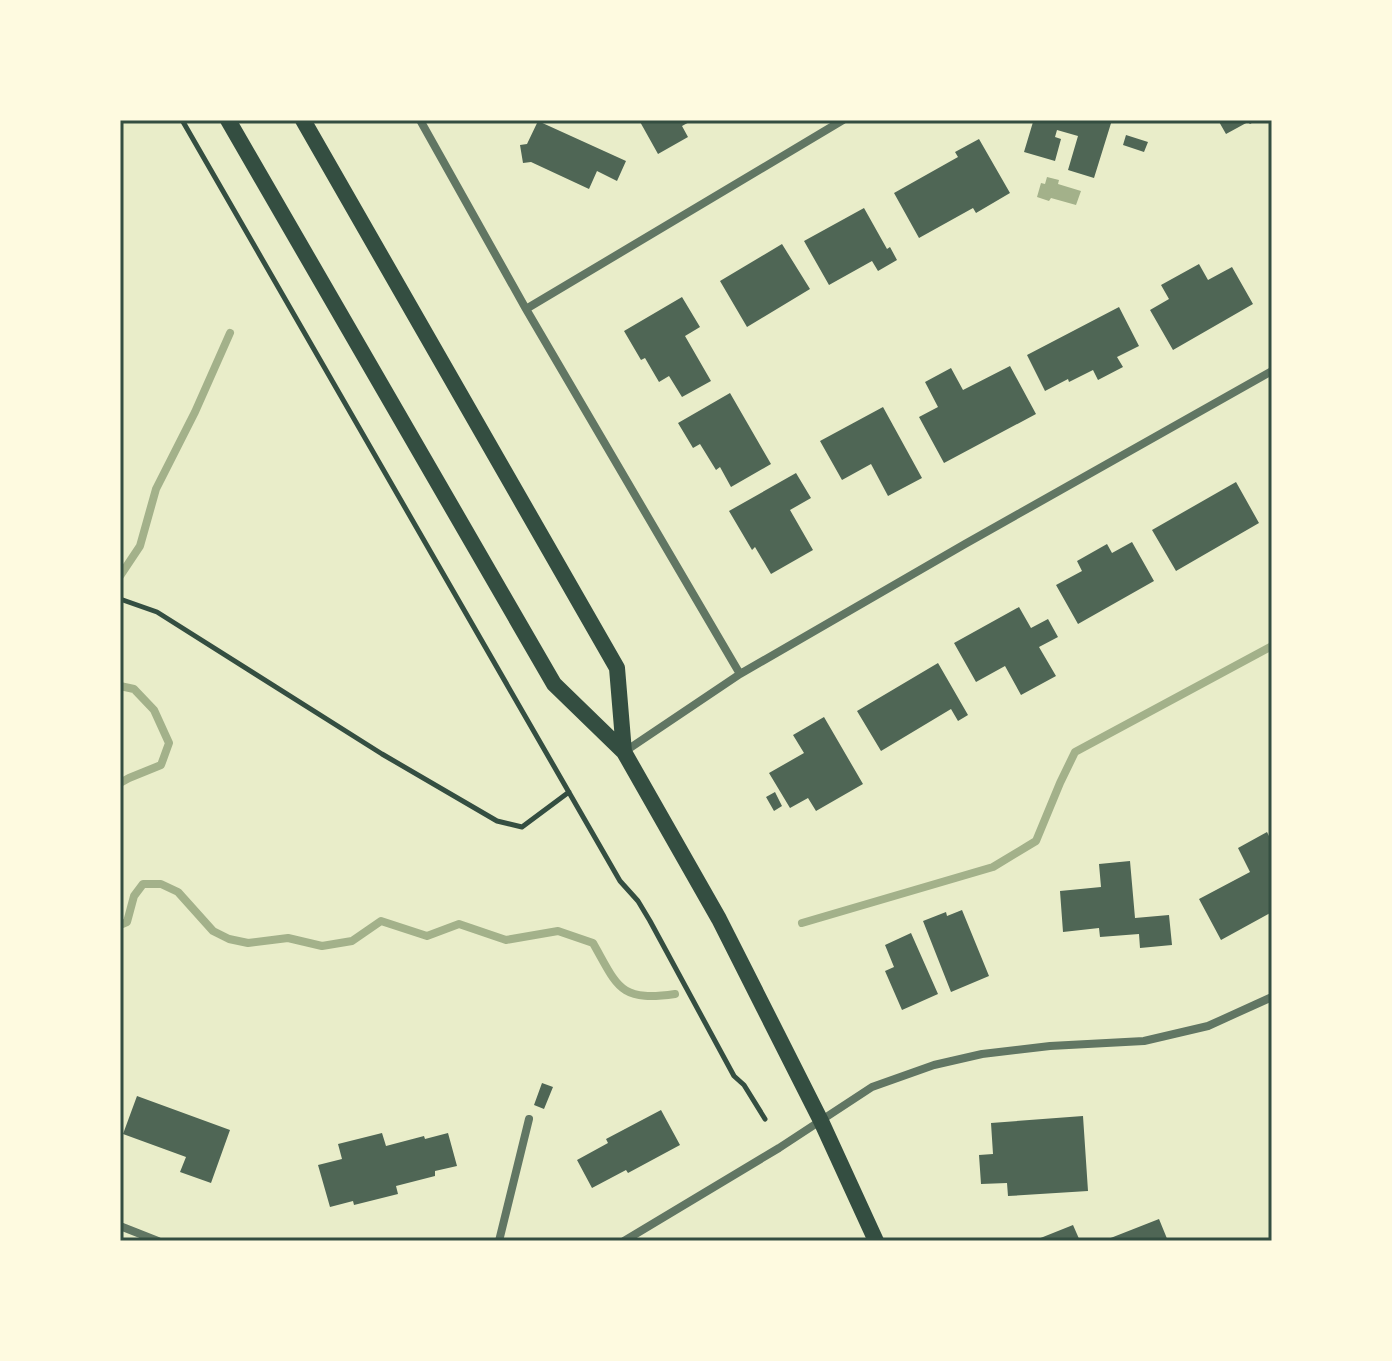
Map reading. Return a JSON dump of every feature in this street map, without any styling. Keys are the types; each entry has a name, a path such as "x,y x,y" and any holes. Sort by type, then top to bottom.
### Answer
{"main road":[{"path":"228,120 554,684 624,752 719,919 821,1121 876,1241"},
{"path":"303,120 617,668 624,752"}],"street":[{"path":"420,120 526,309 740,674"},
{"path":"526,309 843,120"},
{"path":"624,752 740,674 1272,371"},
{"path":"624,1241 872,1087 934,1065 982,1054 1050,1046 1144,1041 1208,1026 1272,997"},
{"path":"499,1241 529,1119"},
{"path":"120,1226 158,1241"}],"path":[{"path":"182,120 620,881 638,901 734,1076 744,1085 765,1119"},
{"path":"120,599 157,612 382,754 497,821 522,827 569,792"}],"shaded area":[{"path":"1047,177 1081,191 1076,205 1037,197 1041,183 1045,184"}],"building":[{"path":"639,120 693,120 682,126 688,137 658,154"},
{"path":"1027,120 1112,120 1094,178 1068,170 1078,136 1057,130 1055,137 1061,139 1055,161 1024,152 1033,122"},
{"path":"1218,120 1257,120 1226,134"},
{"path":"538,121 626,161 617,181 597,171 589,189 531,162 523,163 520,145 527,144"},
{"path":"1126,135 1148,142 1144,152 1123,145"},
{"path":"979,139 1010,193 976,213 973,208 919,238 894,193 958,157 955,152"},
{"path":"864,208 887,249 890,247 897,260 878,271 872,261 829,285 804,241"},
{"path":"782,244 810,289 747,327 720,281"},
{"path":"1199,264 1208,280 1232,267 1253,304 1173,350 1150,310 1169,299 1161,285"},
{"path":"682,297 700,327 685,336 711,381 682,397 669,376 659,382 624,331"},
{"path":"1119,307 1139,346 1117,357 1123,367 1098,380 1093,370 1045,391 1027,355"},
{"path":"1010,366 1036,414 944,463 919,417 938,407 925,382 951,368 963,390"},
{"path":"730,393 771,464 731,487 720,467 716,470 700,444 693,448 678,423"},
{"path":"883,407 922,478 888,496 871,464 842,480 820,441"},
{"path":"796,473 811,498 790,510 813,550 771,574 755,547 752,550 729,511"},
{"path":"1236,482 1259,523 1176,571 1152,530"},
{"path":"1132,542 1154,581 1078,624 1056,585 1082,571 1077,561 1107,544 1112,553"},
{"path":"1019,607 1031,628 1048,619 1058,637 1039,647 1056,676 1021,695 1005,666 976,682 954,643"},
{"path":"938,663 968,715 958,721 951,709 881,751 857,711"},
{"path":"824,717 863,784 816,811 808,798 790,808 769,773 804,753 793,735"},
{"path":"775,792 782,806 774,811 766,797"},
{"path":"1267,832 1272,842 1272,912 1221,940 1199,899 1250,872 1238,848"},
{"path":"1130,861 1135,918 1169,915 1172,945 1140,948 1139,934 1100,937 1099,928 1063,932 1060,891 1101,887 1099,864"},
{"path":"962,910 989,976 951,992 923,921 946,912 947,916"},
{"path":"911,933 938,994 902,1010 885,971 894,967 885,945"},
{"path":"542,1083 553,1087 544,1109 534,1105"},
{"path":"137,1096 230,1130 211,1183 180,1172 186,1157 123,1134"},
{"path":"661,1110 680,1145 592,1188 577,1160 608,1143 606,1139"},
{"path":"1083,1116 1088,1191 1008,1196 1007,1183 981,1184 979,1155 993,1154 991,1123"},
{"path":"382,1133 386,1146 448,1133 457,1166 435,1171 435,1176 396,1186 398,1194 354,1205 353,1201 330,1207 318,1165 342,1159 338,1144"},
{"path":"1159,1219 1168,1241 1103,1241"},
{"path":"1073,1225 1080,1241 1033,1241"}],"waterway":[{"path":"120,576 140,546 156,489 230,333"},
{"path":"802,923 993,867 1036,841 1075,752 1272,646"},
{"path":"120,686 134,689 154,710 169,743 161,765 120,783"},
{"path":"120,925 127,922 134,896 143,884 161,884 178,892 213,931 248,943 288,938 322,946 352,941 381,921 427,936 459,924 506,940 558,931 593,943 615,981 631,993 642,996 675,994"}]}
